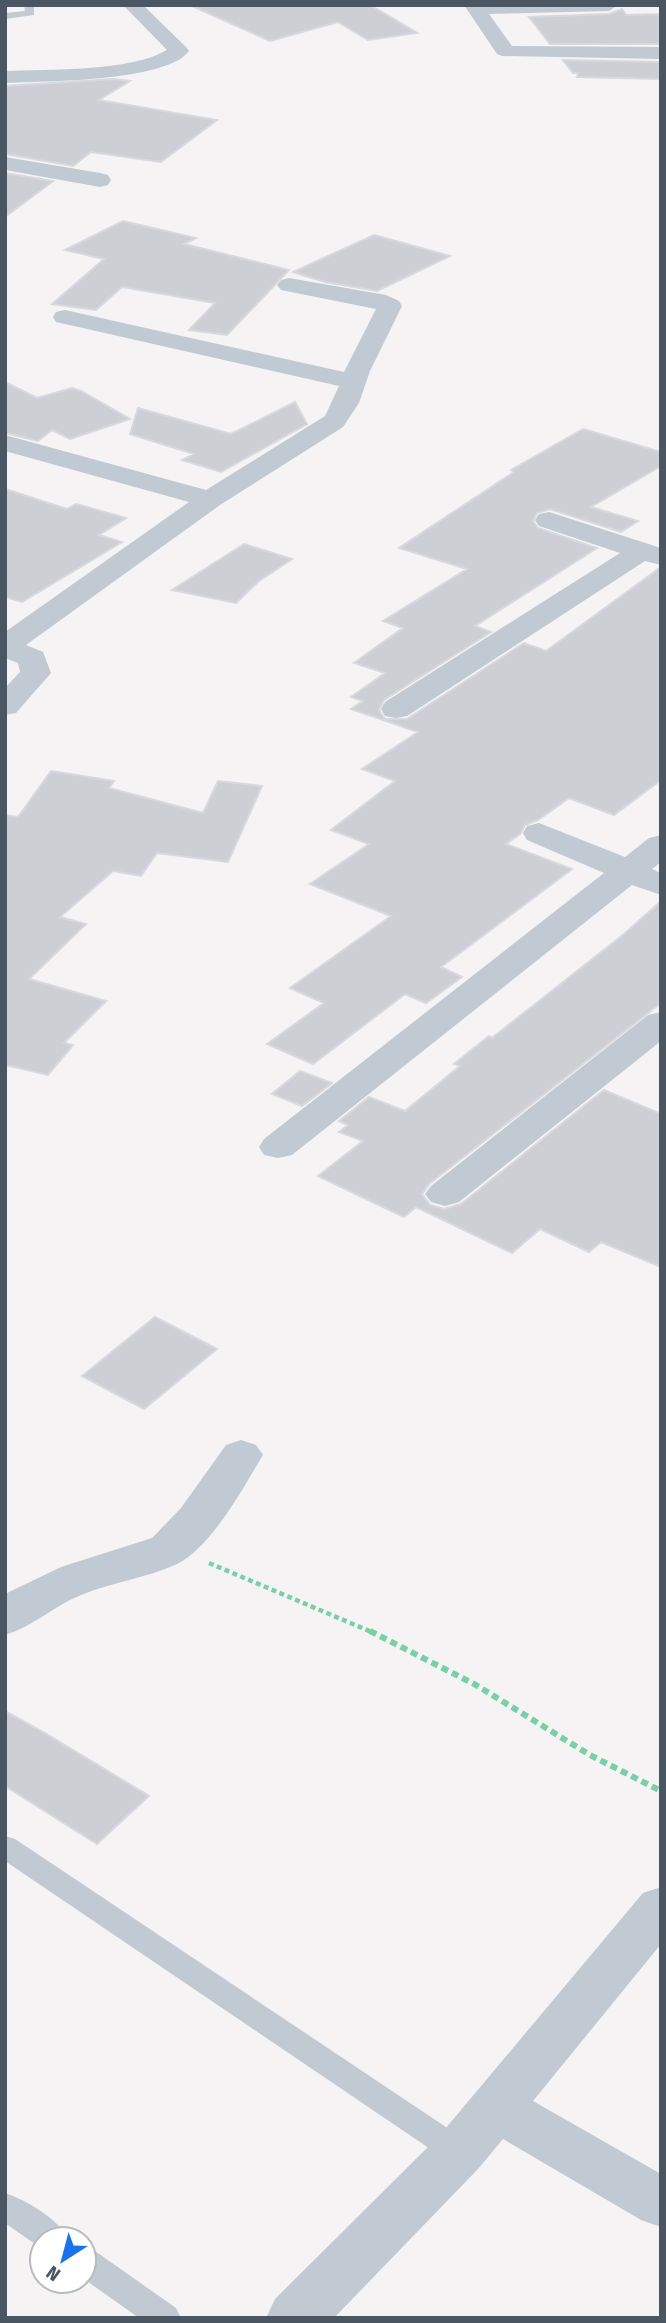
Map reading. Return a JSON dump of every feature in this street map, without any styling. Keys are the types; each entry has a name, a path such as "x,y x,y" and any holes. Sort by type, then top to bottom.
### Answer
{"street":[{"path":"5,77 106,71 150,63 176,54 179,51 132,5"},
{"path":"474,7 609,5"},
{"path":"474,7 504,50 661,53"},
{"path":"5,163 100,180"},
{"path":"5,646 211,499 334,421 346,403 390,306 377,300 289,285"},
{"path":"65,317 354,382"},
{"path":"5,443 211,499"},
{"path":"549,520 651,554"},
{"path":"396,709 651,554"},
{"path":"5,646 32,658 36,673 5,706"},
{"path":"539,833 645,879"},
{"path":"278,1147 645,879 661,845"},
{"path":"445,1194 661,1023"},
{"path":"5,1618 58,1587 104,1569 142,1561 170,1547 188,1529 241,1455"},
{"path":"295,2318 459,2152 498,2108 661,1907"},
{"path":"498,2108 661,2203"}],"lane":[{"path":"5,16 30,13 29,5"},
{"path":"5,1847 459,2152"},
{"path":"5,2206 32,2225"},
{"path":"98,2271 165,2318"}],"path":[{"path":"170,1547 286,1594 383,1638 475,1685 589,1755 661,1791"}],"building":[{"path":"190,5 370,5 417,33 368,40 338,22 270,41"},
{"path":"622,9 626,15 661,14 661,44 550,44 529,17 609,14"},
{"path":"563,60 661,62 661,79 577,77 578,73 573,73"},
{"path":"114,79 130,81 99,100 217,120 161,162 91,152 73,166 5,154 5,86"},
{"path":"5,173 53,181 5,217"},
{"path":"123,221 196,238 184,244 289,270 227,335 189,330 215,303 122,287 96,310 52,304 104,259 65,250"},
{"path":"374,235 450,256 377,291 325,282 293,272"},
{"path":"5,382 37,398 72,388 130,419 70,439 52,430 38,441 5,433"},
{"path":"295,402 307,424 221,472 182,460 194,454 130,434 138,408 231,434"},
{"path":"583,429 661,452 661,466 591,507 638,521 621,532 550,509 537,513 533,521 538,528 597,548 475,626 491,632 384,700 379,710 385,719 407,719 524,643 546,651 661,567 661,780 614,815 569,798 538,820 525,825 521,833 506,844 572,869 441,967 462,977 426,1003 405,994 313,1064 267,1044 324,1003 290,988 391,916 310,884 369,844 331,830 395,781 362,769 418,732 351,709 363,701 351,697 385,673 354,663 403,628 383,621 467,569 399,548 514,472 511,470"},
{"path":"5,489 67,509 76,504 126,518 99,535 122,542 22,602 5,597"},
{"path":"244,544 292,559 259,581 236,603 172,590"},
{"path":"51,771 114,781 109,788 203,813 218,781 262,786 228,862 157,853 141,876 113,871 60,917 86,924 29,979 106,1001 64,1043 73,1045 48,1075 5,1065 5,815 18,817"},
{"path":"661,901 661,1003 429,1184 422,1194 430,1205 444,1209 461,1204 604,1090 661,1114 661,1267 601,1242 589,1252 540,1229 512,1253 416,1207 404,1217 318,1176 363,1141 339,1132 348,1125 339,1121 369,1097 405,1111 460,1066 454,1064 489,1036 492,1038 624,934"},
{"path":"300,1071 332,1083 302,1106 272,1094"},
{"path":"155,1317 217,1349 144,1409 82,1376"},
{"path":"5,1711 149,1796 97,1844 5,1786"}]}
